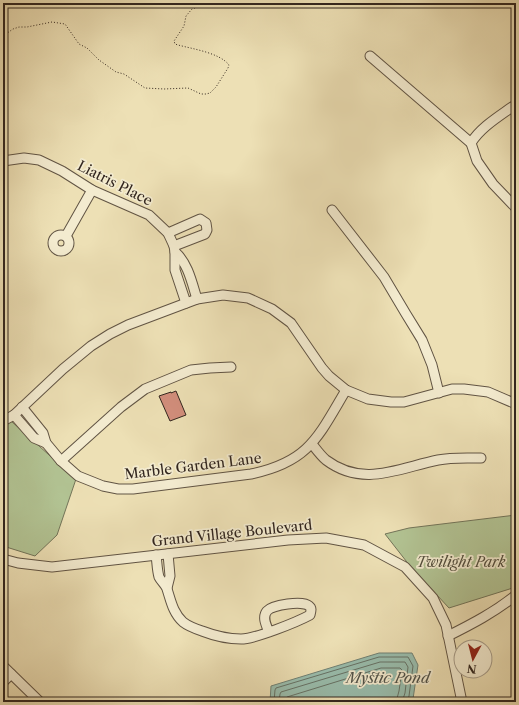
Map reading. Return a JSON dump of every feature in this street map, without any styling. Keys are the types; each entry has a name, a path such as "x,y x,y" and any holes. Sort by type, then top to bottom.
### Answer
{"street":[{"path":"370,56 471,143 478,162 493,184 516,208"},
{"path":"471,143 473,139 487,126 512,107 516,106"},
{"name":"Liatris Place","path":"3,161 24,158 39,160 62,171 92,190 148,215 168,233 174,249 175,270 186,302"},
{"path":"66,236 92,190"},
{"path":"332,210 384,277 422,340 432,365 438,393"},
{"path":"168,233 200,219 206,223 207,230 205,234 174,249"},
{"name":"Liatris Place","path":"174,249 181,257 197,299"},
{"path":"3,421 14,415 63,369 92,346 128,325 186,302 197,299 223,296 248,298 272,309 291,323 329,376 346,390 368,399 404,402 452,389 464,389 488,392 516,404"},
{"path":"61,461 121,407 145,389 191,370 231,367"},
{"name":"Marble Garden Lane","path":"22,407 43,433 46,443 61,461 78,476 104,486 118,489 133,489 251,474 269,470 284,464 297,457 312,444 346,390"},
{"name":"Marble Garden Lane","path":"14,415 34,438 46,443"},
{"path":"312,444 325,459 341,469 359,475 375,475 392,472 440,459 482,458"},
{"name":"Grand Village Boulevard","path":"3,559 18,563 52,567 288,540 326,538 364,545 405,567 433,598 446,625 462,702"},
{"path":"167,588 170,576 168,554"},
{"path":"156,555 159,577 167,588 170,601 178,616 184,623 220,637 243,639 269,632 310,615 311,609 304,603 296,603 268,609 265,615 265,623 269,632"},
{"path":"448,636 502,606 516,595"},
{"path":"3,666 40,702"},
{"path":"3,682 11,674"}],"path":[{"path":"3,36 18,27 27,27 52,22 65,24 79,44 87,48 111,69 124,74 142,87 147,89 188,88 201,94 206,94 210,93 216,87 229,65 224,60 209,53 175,44 174,40 184,26 186,16 192,9 204,3"}],"green space":[{"path":"11,421 76,479 57,535 35,556 3,546 3,426"},
{"name":"Twilight Park","path":"516,515 516,587 449,608 410,566 385,534 409,528"}],"water":[{"name":"Mystic Pond","path":"379,653 412,653 418,665 413,699 408,702 270,702 271,686"}],"building":[{"path":"176,391 186,415 170,421 159,396"}]}
